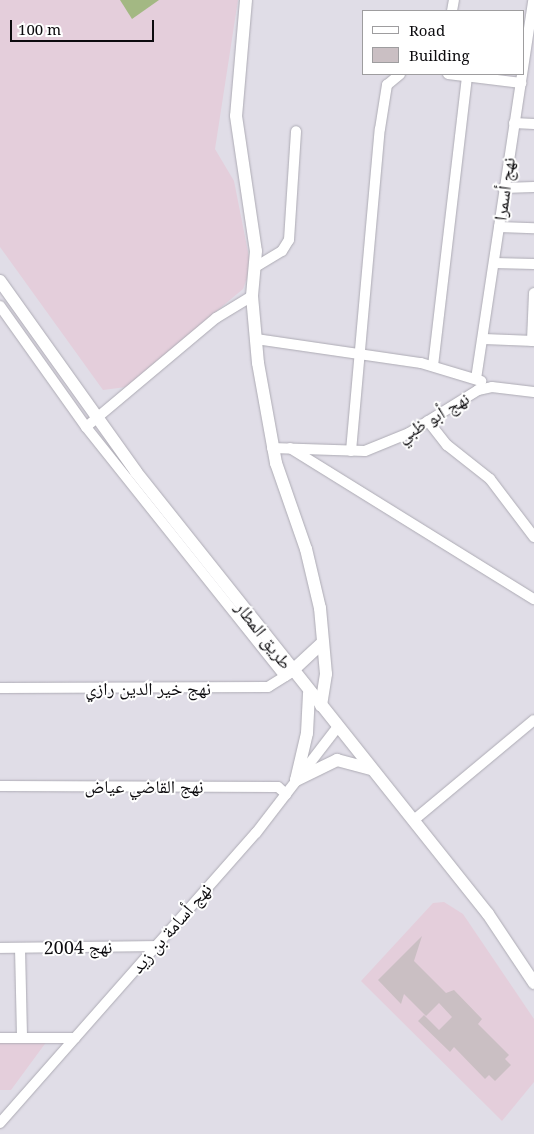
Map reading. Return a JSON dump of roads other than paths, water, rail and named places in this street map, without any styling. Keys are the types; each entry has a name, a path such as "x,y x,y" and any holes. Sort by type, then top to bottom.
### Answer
{"main road":[{"path":"246,0 236,116 257,266 252,296 256,339 272,448 308,558 320,608 326,674 321,706"},
{"name":"طريق المطار","path":"0,281 96,418 289,674 321,706 337,728 414,820 488,914 534,983"},
{"path":"289,674 322,643"},
{"path":"296,780 308,733 309,692"},
{"path":"296,780 338,760 372,770"}],"street":[{"name":"نهج أسمرا","path":"524,71 532,40 533,0"},
{"path":"351,451 383,111 387,85 399,75"},
{"path":"453,75 521,83"},
{"name":"نهج أسمرا","path":"476,379 484,339 503,188 523,75"},
{"path":"433,366 467,78"},
{"path":"514,123 534,124"},
{"path":"257,266 282,251 289,240 296,131"},
{"path":"503,188 534,187"},
{"path":"499,226 534,228"},
{"path":"494,263 534,264"},
{"path":"484,339 533,341 534,293"},
{"path":"86,427 211,322 252,296"},
{"path":"0,306 86,427 289,674"},
{"path":"256,339 433,366 476,379 492,387"},
{"name":"نهج أبو ظبي","path":"272,448 351,451 386,445 428,421 464,396 492,387 534,392"},
{"path":"428,421 447,445 490,479 534,537"},
{"path":"290,448 534,599"},
{"name":"نهج خير الدين رازي","path":"0,688 268,687 289,674"},
{"path":"414,820 534,720"},
{"name":"نهج أسامة بن زيد","path":"0,1123 156,946 286,794 337,728"},
{"name":"نهج القاضي عياض","path":"0,786 278,788 286,794"},
{"name":"نهج 2004","path":"0,948 156,946"},
{"path":"20,948 22,1038"},
{"path":"0,1038 75,1038"}]}
